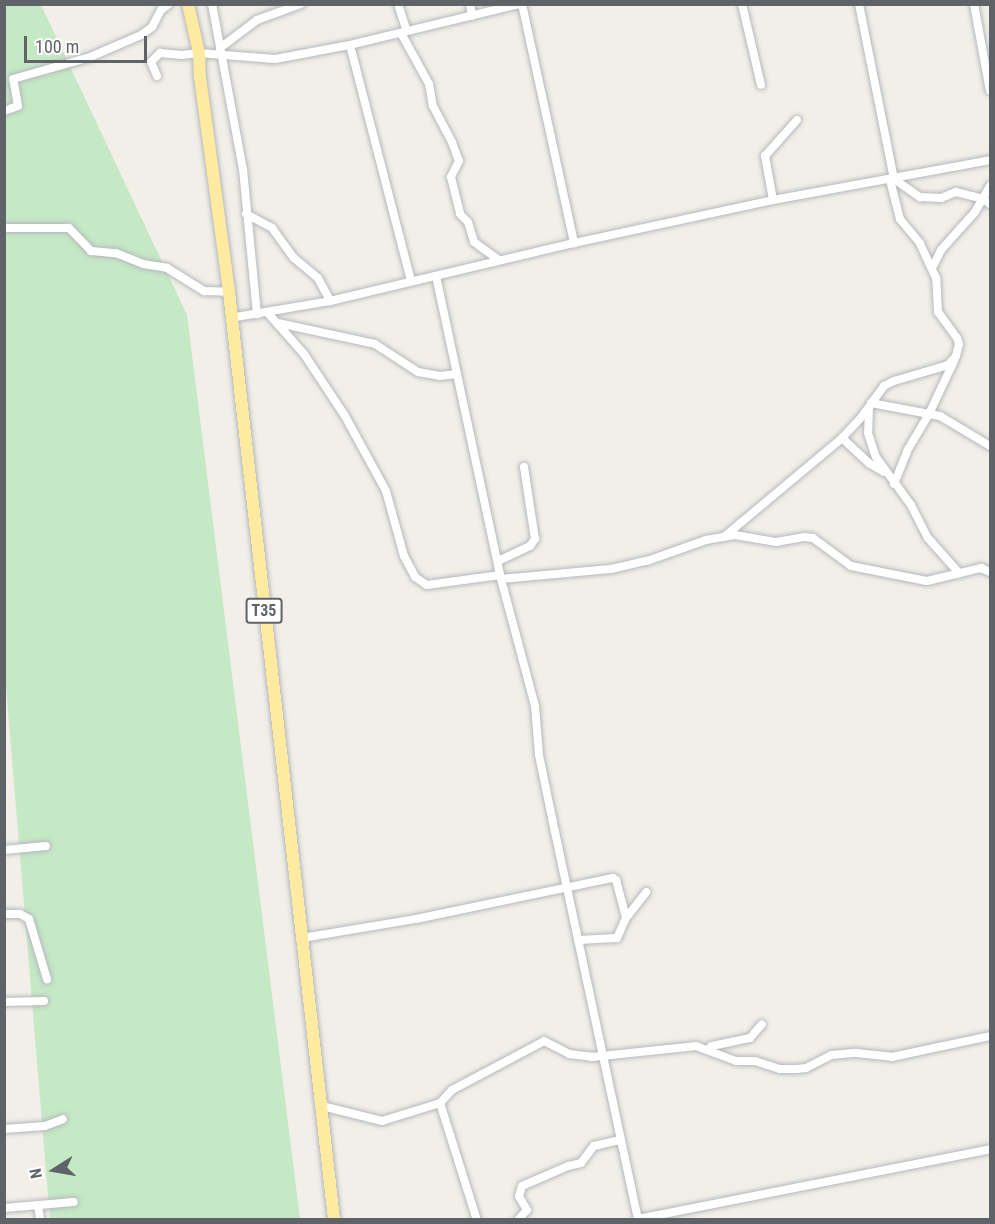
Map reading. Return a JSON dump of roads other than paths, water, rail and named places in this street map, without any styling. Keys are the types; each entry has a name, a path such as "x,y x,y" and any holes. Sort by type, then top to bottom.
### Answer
{"highway":[{"name":"T35","path":"188,4 199,53 200,77 229,292 334,1220"}],"street":[{"path":"4,111 18,106 13,79 90,57 141,35 152,27 161,10 169,4"},
{"path":"212,4 243,169 257,314"},
{"path":"221,51 257,20 301,4"},
{"path":"398,4 404,32 429,84 433,106 459,161 452,177 460,214 468,222 474,242 499,260"},
{"path":"470,4 472,16"},
{"path":"157,76 151,65 155,56 162,53 182,56 221,51 272,60 350,45 521,4 574,243"},
{"path":"742,4 761,85"},
{"path":"974,4 990,91"},
{"path":"860,5 900,219 916,236 932,268 938,287 938,312 959,344 954,360 929,413 907,451 894,484"},
{"path":"350,45 411,281"},
{"path":"773,200 765,156 796,120"},
{"path":"231,318 330,301 499,260 773,200 990,160"},
{"path":"892,179 920,197 941,198 956,192 987,202"},
{"path":"932,268 946,243 987,202 990,186"},
{"path":"246,214 272,228 294,258 318,278 330,301"},
{"path":"4,228 69,228 91,251 116,253 143,264 167,268 204,291 229,292"},
{"path":"436,276 501,577 535,706 539,755 619,1140 638,1219 990,1149"},
{"path":"267,312 304,354 339,407 391,503 404,556 415,577 427,585 597,570 648,561 694,543 724,536 744,535 776,542 804,537 813,538 851,566 927,582 981,568 990,572"},
{"path":"275,322 295,329 375,344 418,372 440,376 457,374"},
{"path":"724,536 842,438 884,386 948,366 954,360"},
{"path":"870,405 929,413 949,420 990,446"},
{"path":"870,405 870,442 876,457 911,505 928,538 959,573"},
{"path":"842,438 869,463 886,472"},
{"path":"498,561 530,546 535,539 524,467"},
{"path":"4,850 46,846"},
{"path":"302,938 568,889 614,878 626,918"},
{"path":"578,940 614,940 626,918 646,892"},
{"path":"4,914 20,914 29,919 47,979"},
{"path":"4,1002 44,1001"},
{"path":"707,1050 712,1046 750,1038 762,1024"},
{"path":"322,1106 382,1121 440,1103 452,1089 543,1041 569,1054 602,1055 685,1045 707,1050 736,1061 755,1061 780,1069 797,1069 806,1068 831,1055 856,1053 892,1057 990,1036"},
{"path":"440,1103 477,1220"},
{"path":"4,1129 45,1126 63,1119"},
{"path":"518,1220 527,1210 519,1194 522,1186 568,1166 581,1163 594,1146 619,1140"},
{"path":"4,1208 74,1202"},
{"path":"38,1205 40,1220"}]}
